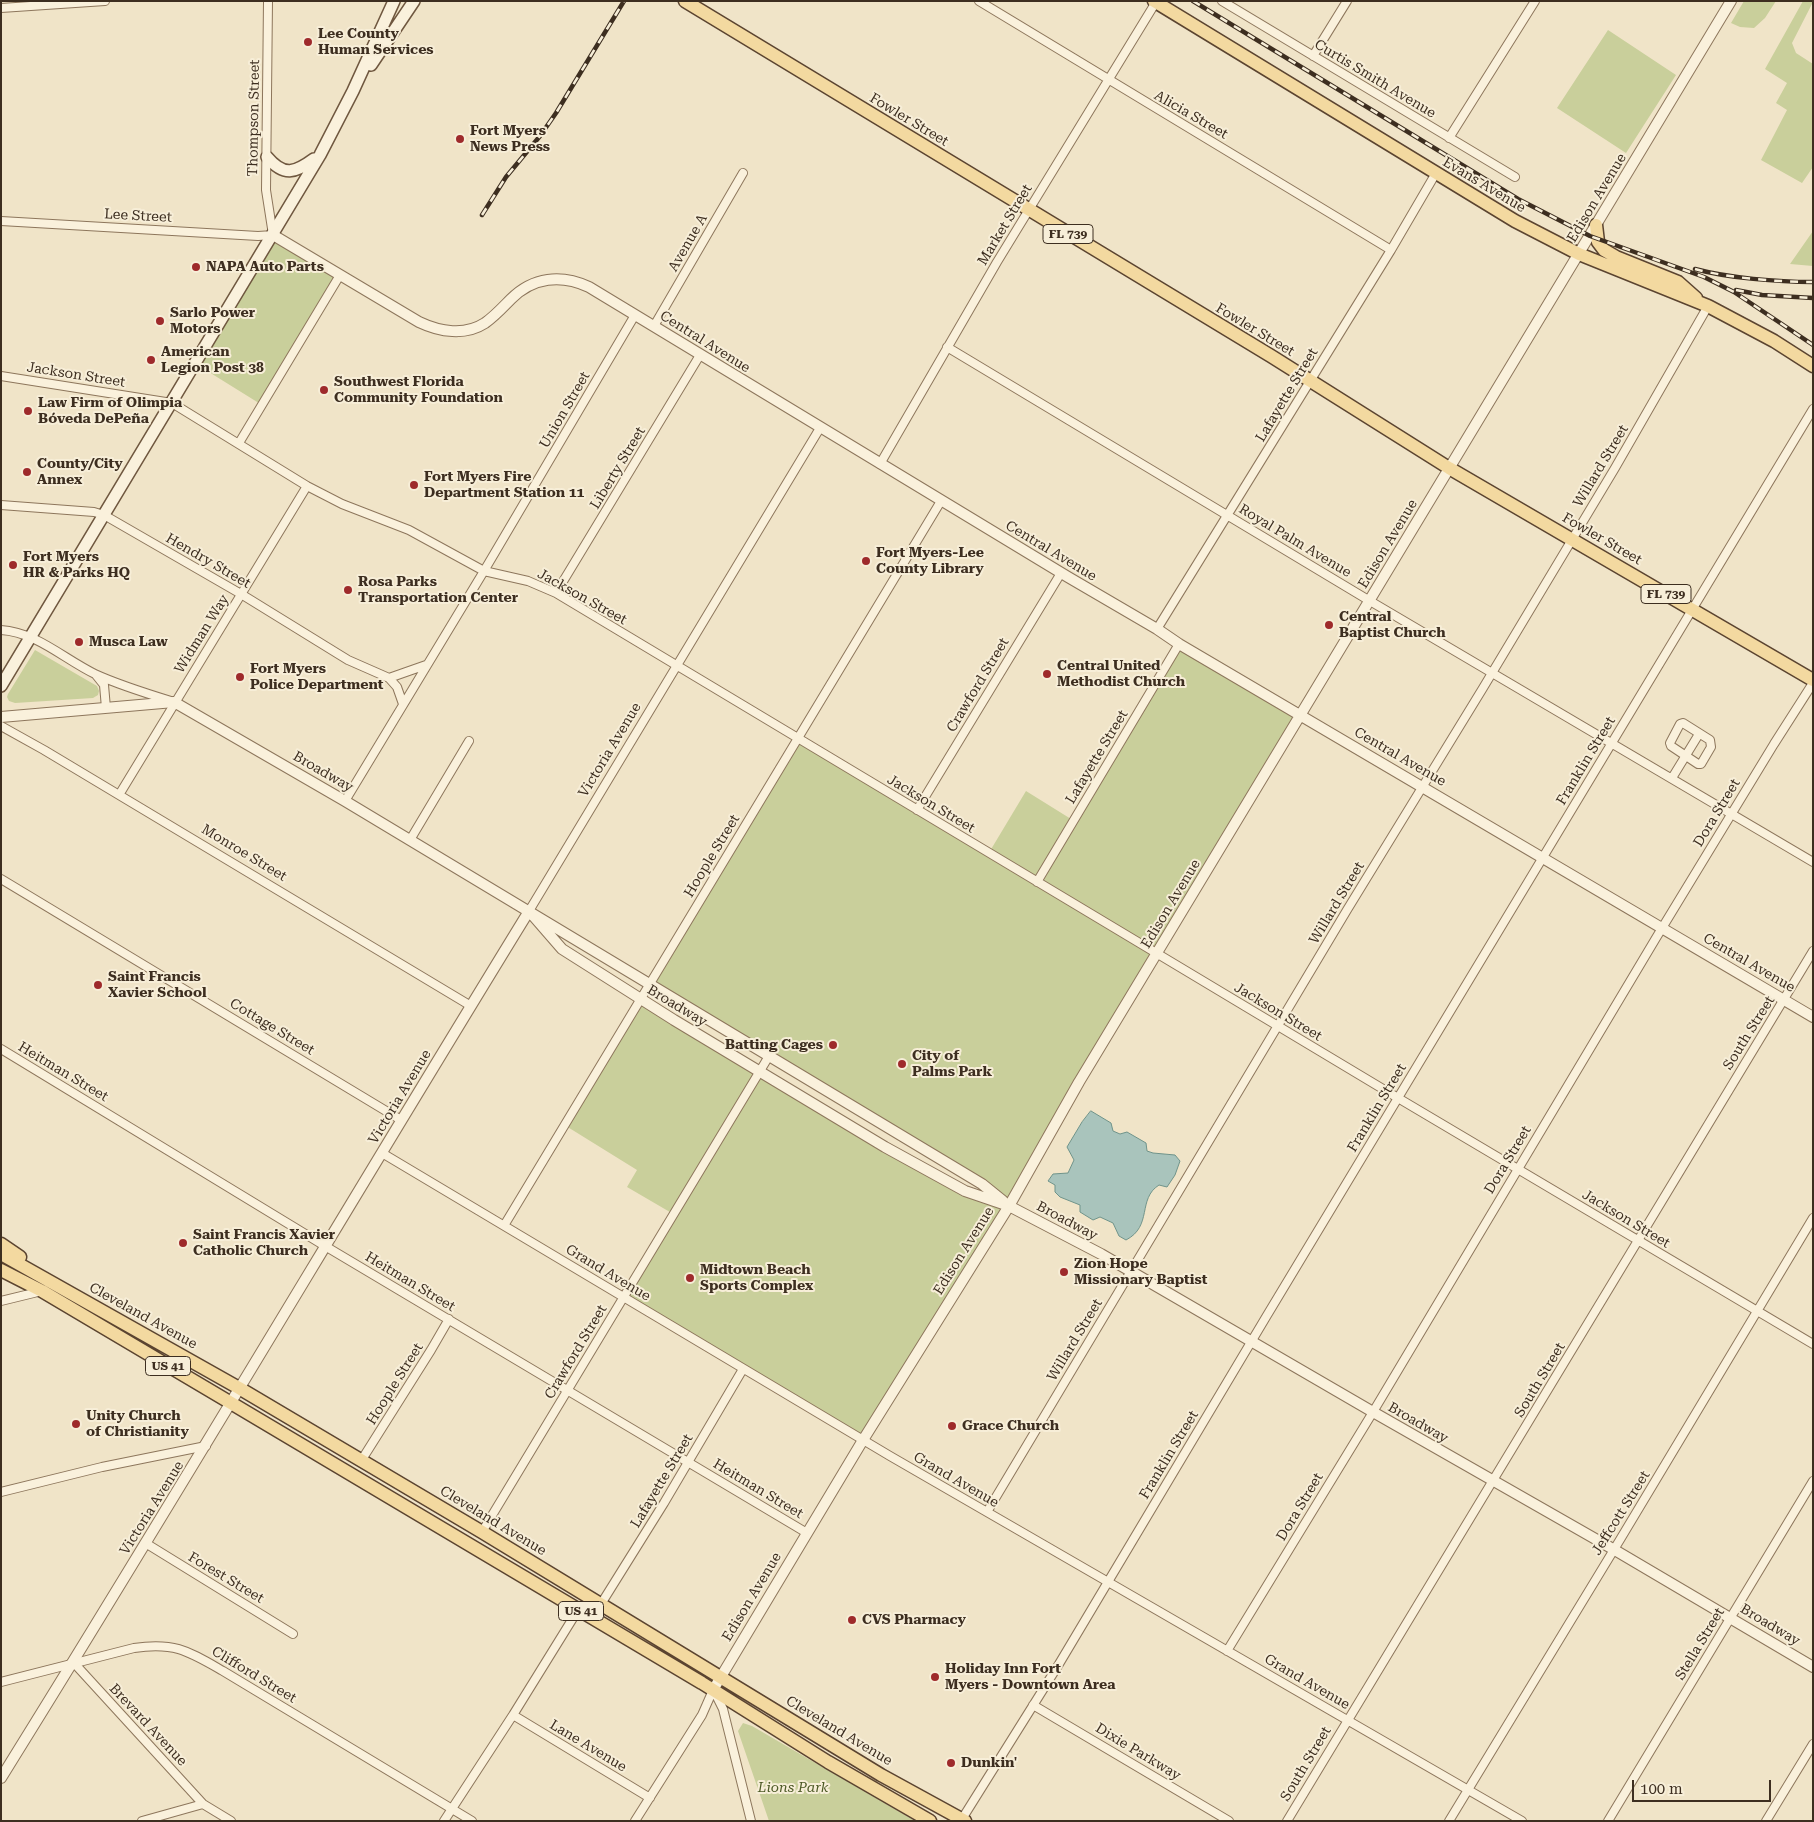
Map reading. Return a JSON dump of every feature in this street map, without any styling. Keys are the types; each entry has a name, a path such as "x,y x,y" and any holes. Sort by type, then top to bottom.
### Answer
{"main road":[{"path":"1,686 320,155 353,91 394,1"},
{"path":"400,1 399,12 404,16"},
{"path":"353,91 414,1"},
{"name":"Fowler Street","path":"685,1 1450,468 1813,682"},
{"name":"Evans Avenue","path":"1155,2 1515,221 1580,254 1704,305 1774,341 1813,366"},
{"path":"267,157 278,169 290,172 304,167 320,155"},
{"path":"1596,225 1598,242 1604,250 1616,257 1678,282 1704,305"},
{"path":"1,1244 57,1284"},
{"name":"Cleveland Avenue","path":"1,1254 239,1388 482,1532 881,1775 964,1820"},
{"name":"Cleveland Avenue","path":"1,1270 42,1291 231,1403 713,1690 828,1762 930,1821"},
{"path":"441,1528 462,1532 482,1532"},
{"path":"945,1821 964,1820"}],"street":[{"path":"1,8 105,1"},
{"name":"Thompson Street","path":"268,1 266,190 273,234"},
{"name":"Alicia Street","path":"979,1 1108,81 1390,250"},
{"name":"Curtis Smith Avenue","path":"1222,1 1515,177"},
{"path":"1313,56 1347,1"},
{"path":"1450,138 1535,1"},
{"name":"Edison Avenue","path":"636,1821 702,1715 713,1690 807,1532 1009,1206 1079,1082 1731,1"},
{"name":"Market Street","path":"880,464 1055,165 1155,2"},
{"name":"Avenue A","path":"654,326 744,173"},
{"name":"Lafayette Street","path":"1158,629 1436,173"},
{"name":"Lee Street","path":"1,221 258,236 273,234"},
{"name":"Central Avenue","path":"273,234 419,322 439,330 452,332 468,330 484,324 522,289 531,284 554,278 578,282 654,326 1061,573 1158,629 1179,644 1813,1017"},
{"path":"239,443 340,275"},
{"name":"Willard Street","path":"987,1512 1651,406 1704,305"},
{"name":"Union Street","path":"345,801 484,571 635,315"},
{"name":"Royal Palm Avenue","path":"947,347 1370,601 1813,862"},
{"name":"Liberty Street","path":"556,593 700,355"},
{"name":"Jackson Street","path":"1,376 172,403 307,486 342,504 409,530 484,571 528,581 556,593 1398,1098 1813,1344"},
{"name":"Franklin Street","path":"964,1820 1813,409"},
{"name":"Victoria Avenue","path":"1,1778 74,1663 206,1446 239,1388 820,428"},
{"name":"Widman Way","path":"119,795 307,486"},
{"name":"Hoople Street","path":"505,1224 941,501"},
{"name":"Hendry Street","path":"1,505 94,512 104,515 241,594 348,660 389,678"},
{"name":"Crawford Street","path":"917,810 1061,573"},
{"name":"Broadway","path":"1,630 15,631 30,637 94,673 142,693 174,702 345,801 982,1184 1009,1206"},
{"name":"Lafayette Street","path":"1037,882 1179,644"},
{"path":"403,704 397,687 389,678 426,665"},
{"path":"94,673 104,685 106,708"},
{"name":"Dora Street","path":"1227,1651 1373,1412 1661,928 1813,682"},
{"path":"1,717 174,702"},
{"path":"1680,724 1699,734 1712,743 1703,762 1698,764 1670,746 1670,742 1680,724"},
{"name":"Monroe Street","path":"1,726 471,1006"},
{"path":"1672,778 1699,734"},
{"path":"410,840 469,741"},
{"name":"Cottage Street","path":"1,879 401,1120"},
{"name":"Broadway","path":"529,911 562,949 641,1000 877,1142 965,1191 1009,1206 1130,1272 1613,1549 1813,1667"},
{"name":"South Street","path":"1287,1821 1813,951"},
{"name":"Heitman Street","path":"1,1049 325,1246 807,1532"},
{"name":"Crawford Street","path":"482,1532 769,1056"},
{"name":"Grand Avenue","path":"382,1153 505,1224 863,1440 1522,1821"},
{"name":"Jeffcott Street","path":"1449,1821 1813,1218"},
{"path":"1,1301 42,1291"},
{"name":"Hoople Street","path":"361,1461 449,1319"},
{"name":"Lafayette Street","path":"601,1604 743,1369"},
{"path":"1,1492 102,1467 206,1446"},
{"name":"Stella Street","path":"1608,1821 1813,1481"},
{"name":"Forest Street","path":"146,1544 294,1634"},
{"path":"444,1821 513,1716 578,1610"},
{"name":"Clifford Street","path":"1,1682 134,1648 154,1645 183,1649 223,1670 472,1821"},
{"name":"Brevard Avenue","path":"74,1663 203,1804 231,1821"},
{"path":"713,1690 724,1708 751,1821"},
{"name":"Dixie Parkway","path":"1033,1706 1229,1821"},
{"name":"Lane Avenue","path":"513,1716 650,1798"},
{"path":"1766,1821 1813,1744"},
{"path":"142,1821 203,1804"}],"green space":[{"path":"1744,1 1776,1 1765,18 1754,28 1740,27 1731,23"},
{"path":"1803,1 1813,2 1792,43 1796,53 1813,64 1813,167 1802,183 1761,160 1787,110 1776,103 1787,83 1765,69"},
{"path":"1608,30 1676,75 1626,153 1557,108"},
{"path":"1813,231 1813,266 1790,264"},
{"path":"273,234 340,275 262,405 196,364"},
{"path":"1179,647 1298,716 1156,951 1040,881"},
{"path":"35,650 97,686 98,695 93,698 15,703 9,701 8,694"},
{"name":"City of Palms Park","path":"798,742 1154,955 1008,1203 652,984"},
{"path":"1026,791 1071,819 1035,878 990,851"},
{"path":"641,1003 962,1192 1005,1208 862,1436 627,1297 675,1215 627,1187 637,1170 566,1126"},
{"name":"Lions Park","path":"743,1723 752,1726 915,1821 769,1821 738,1731"}],"water":[{"path":"1091,1111 1111,1123 1113,1131 1120,1134 1127,1132 1146,1143 1147,1151 1175,1155 1180,1161 1175,1175 1167,1187 1159,1185 1152,1191 1148,1198 1143,1220 1134,1234 1126,1240 1119,1236 1113,1223 1100,1217 1093,1220 1080,1212 1080,1205 1060,1197 1055,1192 1055,1185 1048,1181 1053,1174 1068,1173 1074,1160 1067,1147"}],"railway":[{"path":"482,215 506,177 540,136 556,113 624,1"},
{"path":"1193,1 1518,199 1590,236 1704,277 1734,292 1813,345"},
{"path":"1695,269 1753,279 1813,282"},
{"path":"1736,290 1762,295 1813,298"}],"place":[{"name":"Lee County Human Services","path":"308,42"},
{"name":"Fort Myers News Press","path":"460,139"},
{"name":"NAPA Auto Parts","path":"196,267"},
{"name":"Sarlo Power Motors","path":"160,321"},
{"name":"American Legion Post 38","path":"151,360"},
{"name":"Southwest Florida Community Foundation","path":"324,390"},
{"name":"Law Firm of Olimpia Bóveda DePeña","path":"28,411"},
{"name":"County/City Annex","path":"27,472"},
{"name":"Fort Myers Fire Department Station 11","path":"414,485"},
{"name":"Fort Myers-Lee County Library","path":"866,561"},
{"name":"Fort Myers HR & Parks HQ","path":"13,565"},
{"name":"Rosa Parks Transportation Center","path":"348,590"},
{"name":"Central Baptist Church","path":"1329,625"},
{"name":"Musca Law","path":"79,642"},
{"name":"Central United Methodist Church","path":"1047,674"},
{"name":"Fort Myers Police Department","path":"240,677"},
{"name":"Saint Francis Xavier School","path":"98,985"},
{"name":"Batting Cages","path":"833,1045"},
{"name":"City of Palms Park","path":"902,1064"},
{"name":"Saint Francis Xavier Catholic Church","path":"183,1243"},
{"name":"Zion Hope Missionary Baptist","path":"1064,1272"},
{"name":"Midtown Beach Sports Complex","path":"690,1278"},
{"name":"Unity Church of Christianity","path":"76,1424"},
{"name":"Grace Church","path":"952,1426"},
{"name":"CVS Pharmacy","path":"852,1620"},
{"name":"Holiday Inn Fort Myers - Downtown Area","path":"935,1677"},
{"name":"Dunkin'","path":"951,1763"}]}
